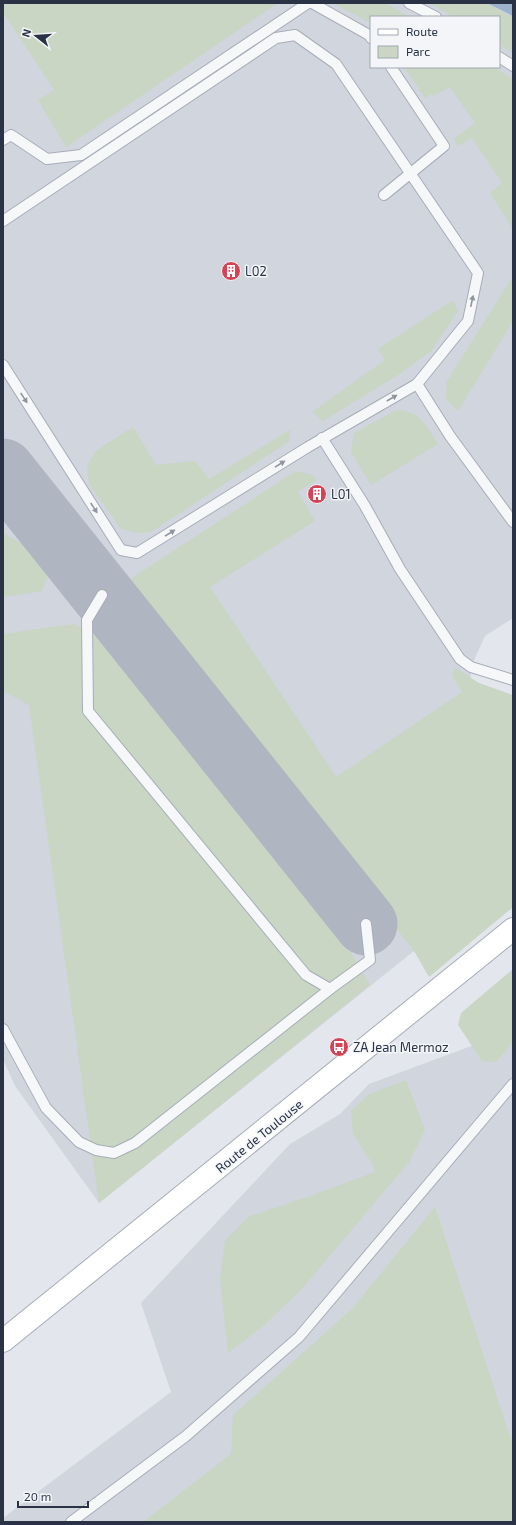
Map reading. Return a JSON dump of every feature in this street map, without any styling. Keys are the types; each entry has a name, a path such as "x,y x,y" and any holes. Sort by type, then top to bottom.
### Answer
{"main road":[{"name":"Route de Toulouse","path":"3,1341 513,929"}],"lane":[{"path":"3,140 11,135 47,159 81,155 308,3"},
{"path":"312,3 370,36"},
{"path":"409,3 434,16"},
{"path":"3,221 276,38 295,35 336,64 478,273 468,321 417,384 322,438 137,553 121,550 3,365"},
{"path":"500,58 513,66"},
{"path":"384,195 444,146 391,68"},
{"path":"417,384 450,436 513,522"},
{"path":"322,438 368,512 400,569 460,659 471,667 513,680"},
{"path":"102,595 87,620 88,712 306,975 330,989"},
{"path":"3,1029 46,1108 79,1142 96,1150 114,1153 135,1144 330,989 370,960 366,924"},
{"path":"71,1522 186,1436 299,1337 513,1084"}],"shaded area":[{"path":"3,3 513,3 513,618 485,636 471,667 470,705 414,951 99,1203 15,1086 3,1059"},
{"path":"513,1029 513,1522 3,1522 3,1518 171,1392 141,1303 290,1144 340,1114 369,1084 509,1032"}],"green space":[{"path":"3,3 278,3 66,147 38,100 54,90 3,12"},
{"path":"332,3 386,3 407,16 370,16 370,22"},
{"path":"430,3 487,3 513,17 513,53 500,46 500,16 451,16"},
{"path":"405,68 495,68 513,79 513,229 490,193 502,183 472,138 458,146 454,139 475,123 450,87 433,96 431,94 425,98"},
{"path":"513,276 513,321 458,411 446,399 447,381"},
{"path":"453,300 458,311 431,351 398,375 323,421 312,412 385,360 378,349"},
{"path":"396,410 411,413 422,420 438,444 371,485 351,452 354,433"},
{"path":"133,427 156,465 195,461 209,479 290,430 290,441 151,532 137,533 120,528 89,484 87,465 97,450"},
{"path":"296,471 312,475 317,480 298,492 315,521 210,587 336,777 462,692 452,675 456,668 479,683 513,695 513,907 429,977 414,951 124,583"},
{"path":"3,533 26,546 49,572 42,591 3,597"},
{"path":"73,624 98,634 332,921 370,985 99,1203 29,705 3,691 3,634"},
{"path":"513,969 513,1042 496,1062 482,1061 458,1025 461,1013"},
{"path":"406,1080 425,1130 409,1162 301,1290 261,1328 228,1353 220,1279 225,1240 250,1216 375,1172 373,1165 353,1134 351,1111 369,1094"},
{"path":"435,1207 513,1446 513,1522 143,1522 231,1454 233,1415 352,1309"}],"water":[{"path":"487,3 513,3 513,17 511,15"}],"taxiway":[{"path":"3,470 366,924"}],"place":[{"name":"L02","path":"231,271"},
{"name":"L01","path":"317,494"},
{"name":"ZA Jean Mermoz","path":"339,1047"}]}
